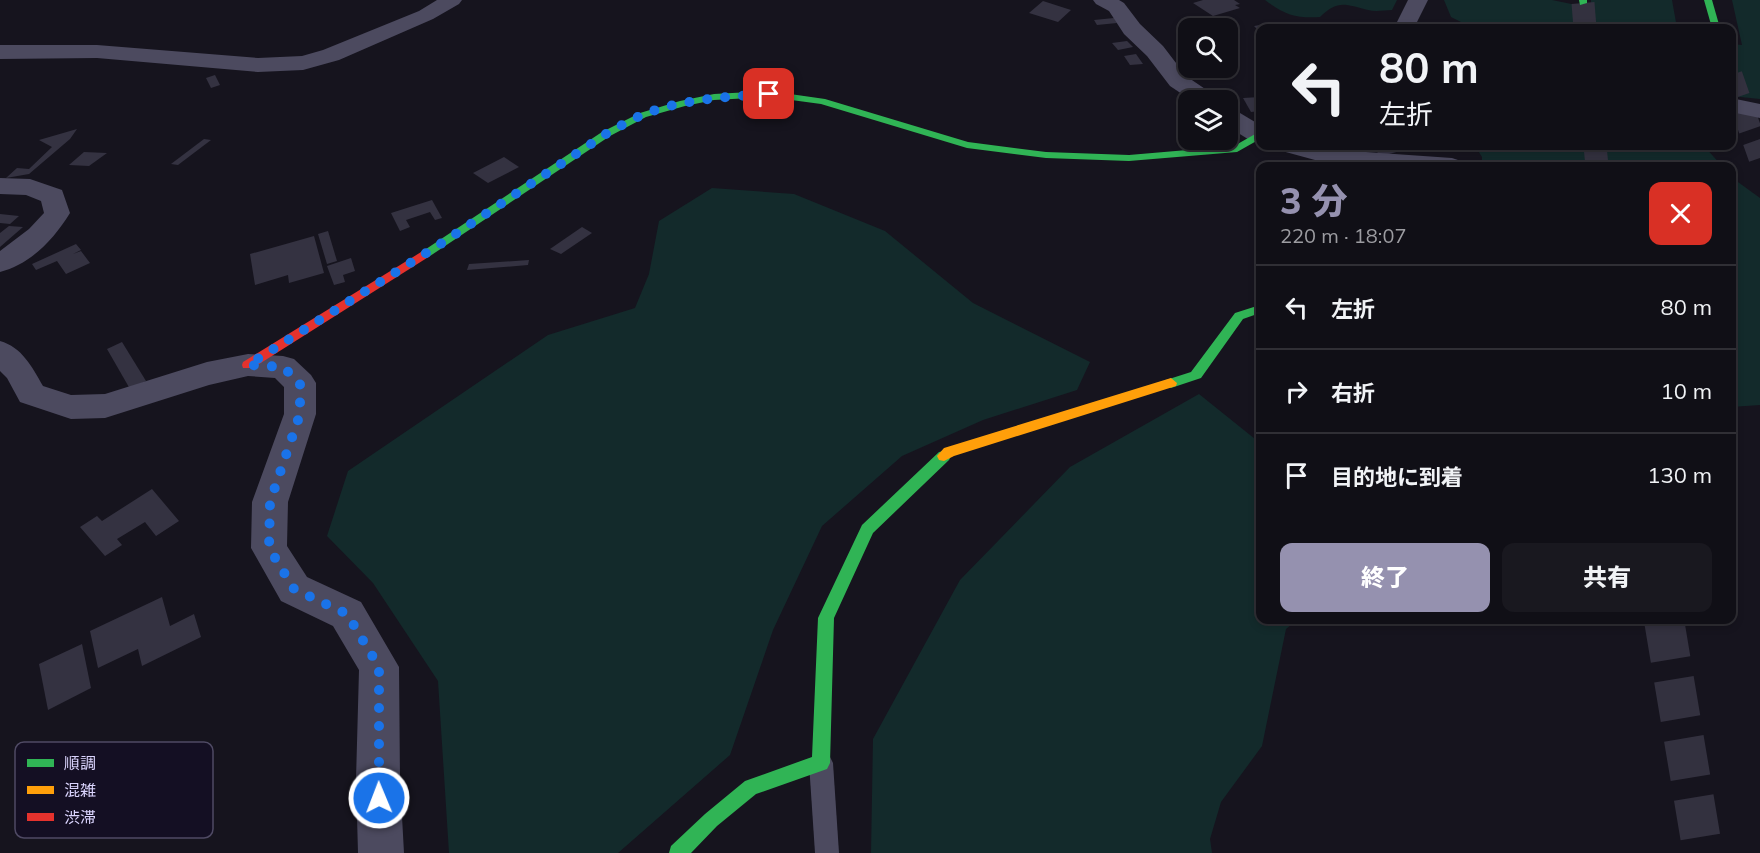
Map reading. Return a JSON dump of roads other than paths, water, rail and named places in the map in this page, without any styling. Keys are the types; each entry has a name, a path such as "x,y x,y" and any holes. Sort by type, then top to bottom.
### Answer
{"main road":[{"path":"1708,0 1715,24"},
{"path":"248,365 439,245 606,134 643,115 683,103 714,97 769,94 822,101 966,145 1046,155 1129,158 1237,149 1256,138"},
{"path":"678,853 711,820 751,787 821,763 826,618 867,529 949,452 1196,375 1239,316 1256,310"}],"street":[{"path":"0,52 52,49 112,51 258,65 303,63 331,55 426,15 452,0"},
{"path":"1103,0 1117,8 1131,29 1155,51 1178,81 1191,90"},
{"path":"1413,24 1418,0"},
{"path":"1736,106 1760,111"},
{"path":"1238,122 1256,134"},
{"path":"1306,150 1337,158 1394,162"},
{"path":"0,186 30,187 53,196 57,213 48,229 30,246 0,263"},
{"path":"0,352 19,371 31,394 71,407 105,405 207,374 248,365 283,367 300,383 300,414 270,502 269,548 294,589 347,614 379,667 378,780 381,853"}],"lane":[{"path":"821,763 826,853"}],"tunnel":[{"path":"1583,3 1585,24"},
{"path":"1736,89 1760,158"},
{"path":"1595,150 1597,162"},
{"path":"1665,624 1703,853"}]}
